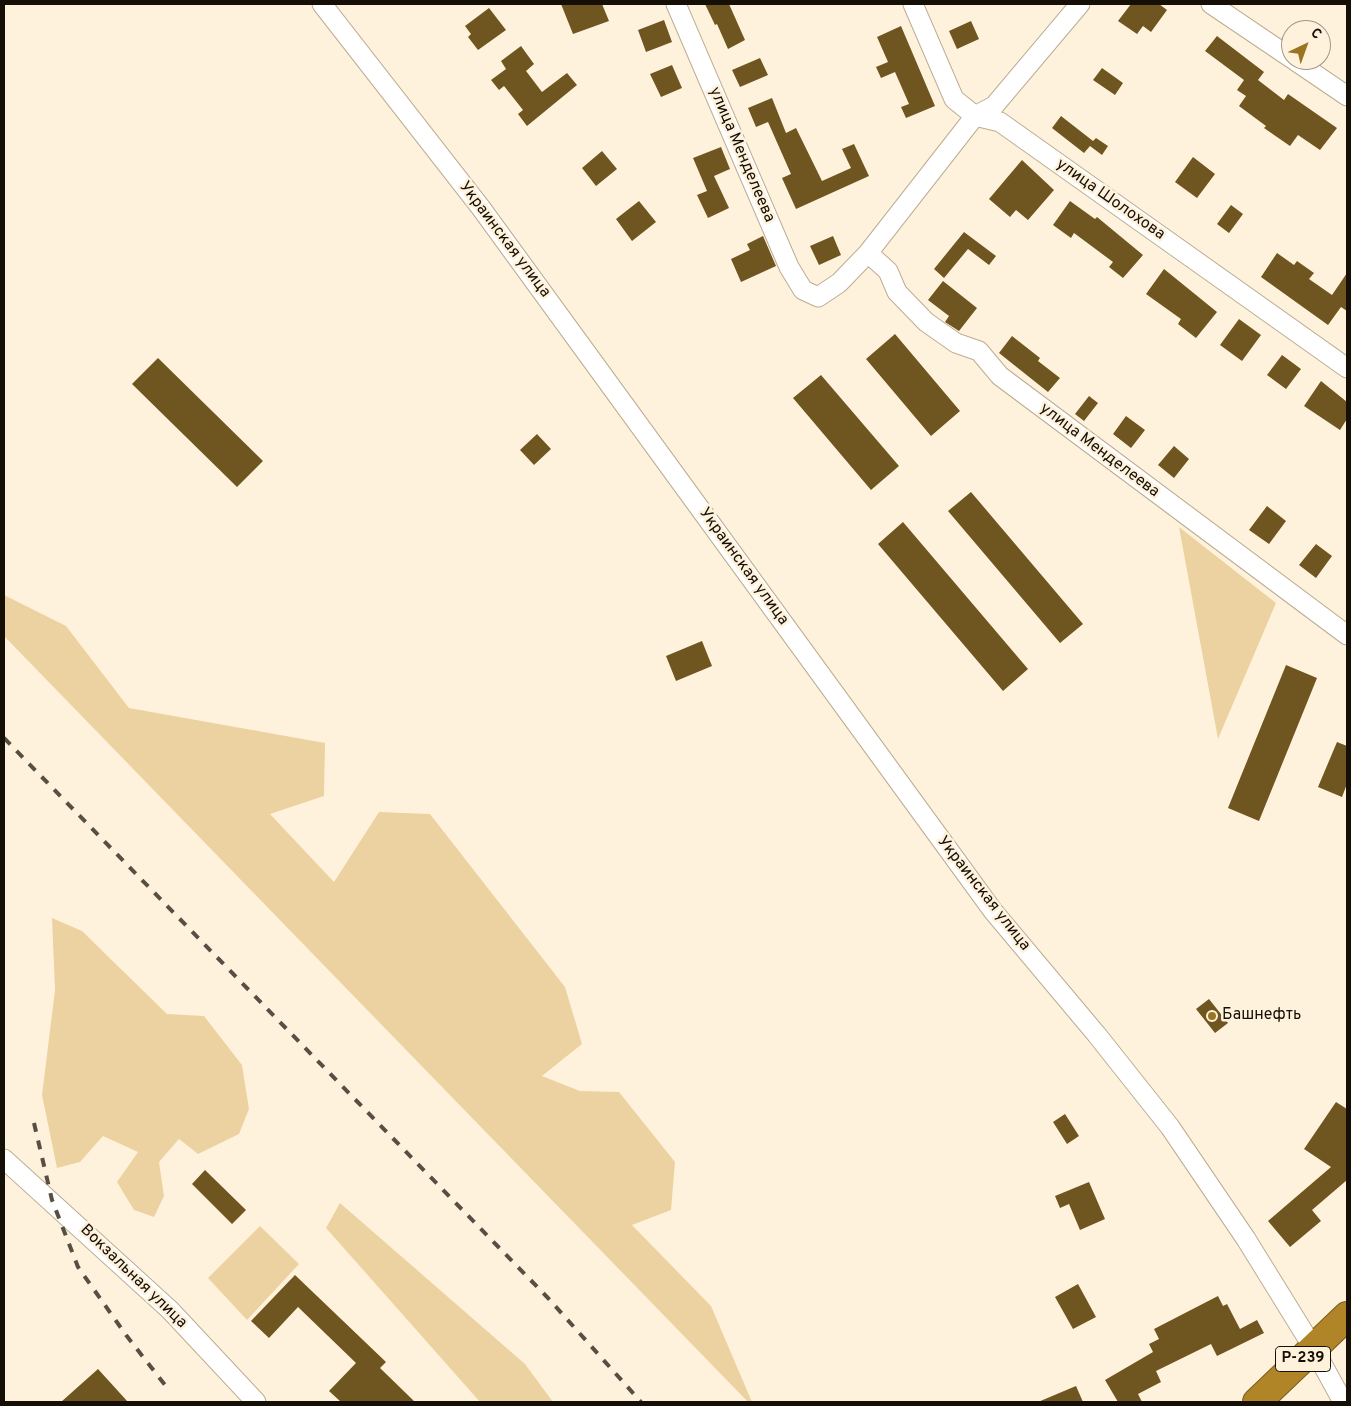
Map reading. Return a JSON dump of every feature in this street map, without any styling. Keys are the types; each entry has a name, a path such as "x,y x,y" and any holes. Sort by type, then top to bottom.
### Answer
{"highway":[{"name":"Р-239","path":"1257,1402 1347,1316"}],"street":[{"name":"Украинская улица","path":"322,4 481,208 993,911 1097,1035 1170,1127 1246,1239 1314,1349 1343,1402"},
{"name":"улица Менделеева","path":"676,4 789,267 803,290 818,296 838,283 868,253 888,271 897,292 926,322 956,343 979,351 1000,376 1347,635"},
{"name":"улица Шолохова","path":"913,4 954,99 975,116 1000,122 1347,368"},
{"path":"868,253 975,116 994,106 1080,4"},
{"path":"1211,4 1281,52"},
{"path":"1308,70 1347,96"},
{"name":"Вокзальная улица","path":"4,1159 170,1310 256,1402"}],"shaded area":[{"path":"1179,527 1276,603 1218,739"},
{"path":"4,595 66,626 129,708 325,743 324,796 270,814 334,882 379,812 430,814 565,987 582,1044 542,1076 580,1091 619,1092 675,1162 671,1210 632,1225 711,1306 752,1402 748,1402 4,636"},
{"path":"52,918 82,931 167,1014 204,1016 242,1065 249,1109 239,1134 198,1154 179,1139 159,1162 164,1196 154,1217 134,1210 117,1182 138,1152 103,1136 80,1162 57,1168 42,1095 55,990"},
{"path":"340,1203 525,1364 553,1402 480,1402 326,1228"},
{"path":"260,1226 299,1264 247,1320 208,1278"}],"building":[{"path":"561,4 602,4 609,21 573,34"},
{"path":"705,4 729,4 745,40 728,49 717,24 715,25"},
{"path":"1131,4 1159,4 1167,10 1151,32 1143,26 1137,34 1118,21"},
{"path":"489,8 506,30 478,50 468,37 471,34 465,26"},
{"path":"664,20 672,42 646,52 638,30"},
{"path":"971,21 979,39 957,49 949,31"},
{"path":"901,26 935,106 906,118 901,107 909,104 895,72 881,78 876,67 888,62 877,37"},
{"path":"1217,36 1264,72 1258,80 1284,100 1288,94 1337,128 1320,150 1298,135 1290,146 1264,128 1266,126 1239,106 1246,96 1237,90 1244,80 1205,51"},
{"path":"521,46 534,64 526,71 542,92 567,73 577,85 527,126 518,114 523,110 504,86 499,90 491,80 506,69 501,61"},
{"path":"760,58 768,75 740,87 732,70"},
{"path":"672,65 682,88 661,97 650,74"},
{"path":"1102,68 1123,83 1115,95 1093,80"},
{"path":"772,98 786,133 796,128 822,181 851,168 842,149 854,144 869,176 796,209 782,178 791,174 768,122 756,127 748,108"},
{"path":"1061,116 1093,141 1096,138 1108,146 1102,155 1090,146 1084,153 1052,128"},
{"path":"721,147 730,169 714,176 729,208 708,218 697,195 707,191 693,158"},
{"path":"602,151 617,169 596,186 582,168"},
{"path":"1193,157 1215,174 1197,198 1175,182"},
{"path":"1022,160 1054,190 1028,220 1016,210 1010,217 989,199"},
{"path":"639,201 656,222 632,241 616,219"},
{"path":"1070,201 1095,219 1097,217 1143,255 1123,278 1109,267 1113,262 1074,233 1071,238 1053,225"},
{"path":"1231,205 1243,214 1229,233 1217,224"},
{"path":"964,232 996,256 989,265 968,249 944,278 934,269"},
{"path":"763,236 776,266 741,282 731,259 750,250 747,244"},
{"path":"833,236 841,255 819,265 810,246"},
{"path":"1277,253 1294,265 1297,261 1314,273 1309,279 1332,295 1347,273 1347,311 1341,307 1328,325 1261,277"},
{"path":"1164,269 1217,312 1196,338 1178,324 1181,319 1146,294"},
{"path":"943,281 977,308 959,331 945,322 949,316 928,300"},
{"path":"1239,319 1261,335 1242,361 1220,345"},
{"path":"895,334 960,411 931,436 866,359"},
{"path":"1012,336 1040,358 1038,361 1060,378 1048,392 999,353"},
{"path":"1282,355 1301,369 1286,389 1267,375"},
{"path":"158,358 263,461 237,487 132,384"},
{"path":"821,375 899,466 871,490 793,398"},
{"path":"1321,381 1347,402 1347,419 1340,430 1304,406"},
{"path":"1089,396 1098,403 1084,421 1075,414"},
{"path":"1126,416 1145,430 1131,448 1113,434"},
{"path":"537,434 551,449 534,465 520,450"},
{"path":"1174,446 1189,459 1174,478 1158,465"},
{"path":"971,492 1083,624 1060,643 948,511"},
{"path":"1267,506 1286,521 1269,544 1249,530"},
{"path":"903,522 1028,669 1003,691 878,544"},
{"path":"1316,544 1332,556 1316,578 1299,565"},
{"path":"702,641 712,666 676,681 666,656"},
{"path":"1286,665 1317,678 1259,821 1228,808"},
{"path":"1337,742 1347,746 1347,784 1342,797 1318,787"},
{"name":"Башнефть","path":"1209,999 1228,1023 1215,1033 1196,1009"},
{"path":"1336,1102 1347,1109 1347,1180 1312,1210 1321,1221 1290,1247 1268,1221 1331,1167 1304,1149"},
{"path":"1065,1114 1079,1136 1067,1144 1053,1122"},
{"path":"205,1170 246,1210 232,1224 192,1184"},
{"path":"1089,1182 1105,1219 1080,1230 1069,1204 1060,1208 1055,1196"},
{"path":"295,1275 386,1362 380,1368 415,1402 341,1402 329,1391 356,1363 298,1307 269,1338 251,1321"},
{"path":"1078,1284 1096,1317 1073,1329 1055,1297"},
{"path":"1218,1296 1223,1306 1227,1304 1240,1329 1257,1320 1264,1333 1217,1356 1211,1344 1156,1371 1161,1382 1138,1394 1142,1402 1118,1402 1105,1380 1153,1352 1149,1344 1159,1339 1154,1329"},
{"path":"98,1369 128,1402 61,1402"},
{"path":"1076,1386 1083,1402 1038,1402"}],"railway":[{"path":"4,738 548,1298 641,1402"},
{"path":"34,1123 52,1200 78,1267 126,1335 165,1385"}],"place":[{"name":"Башнефть","path":"1212,1016"}]}
